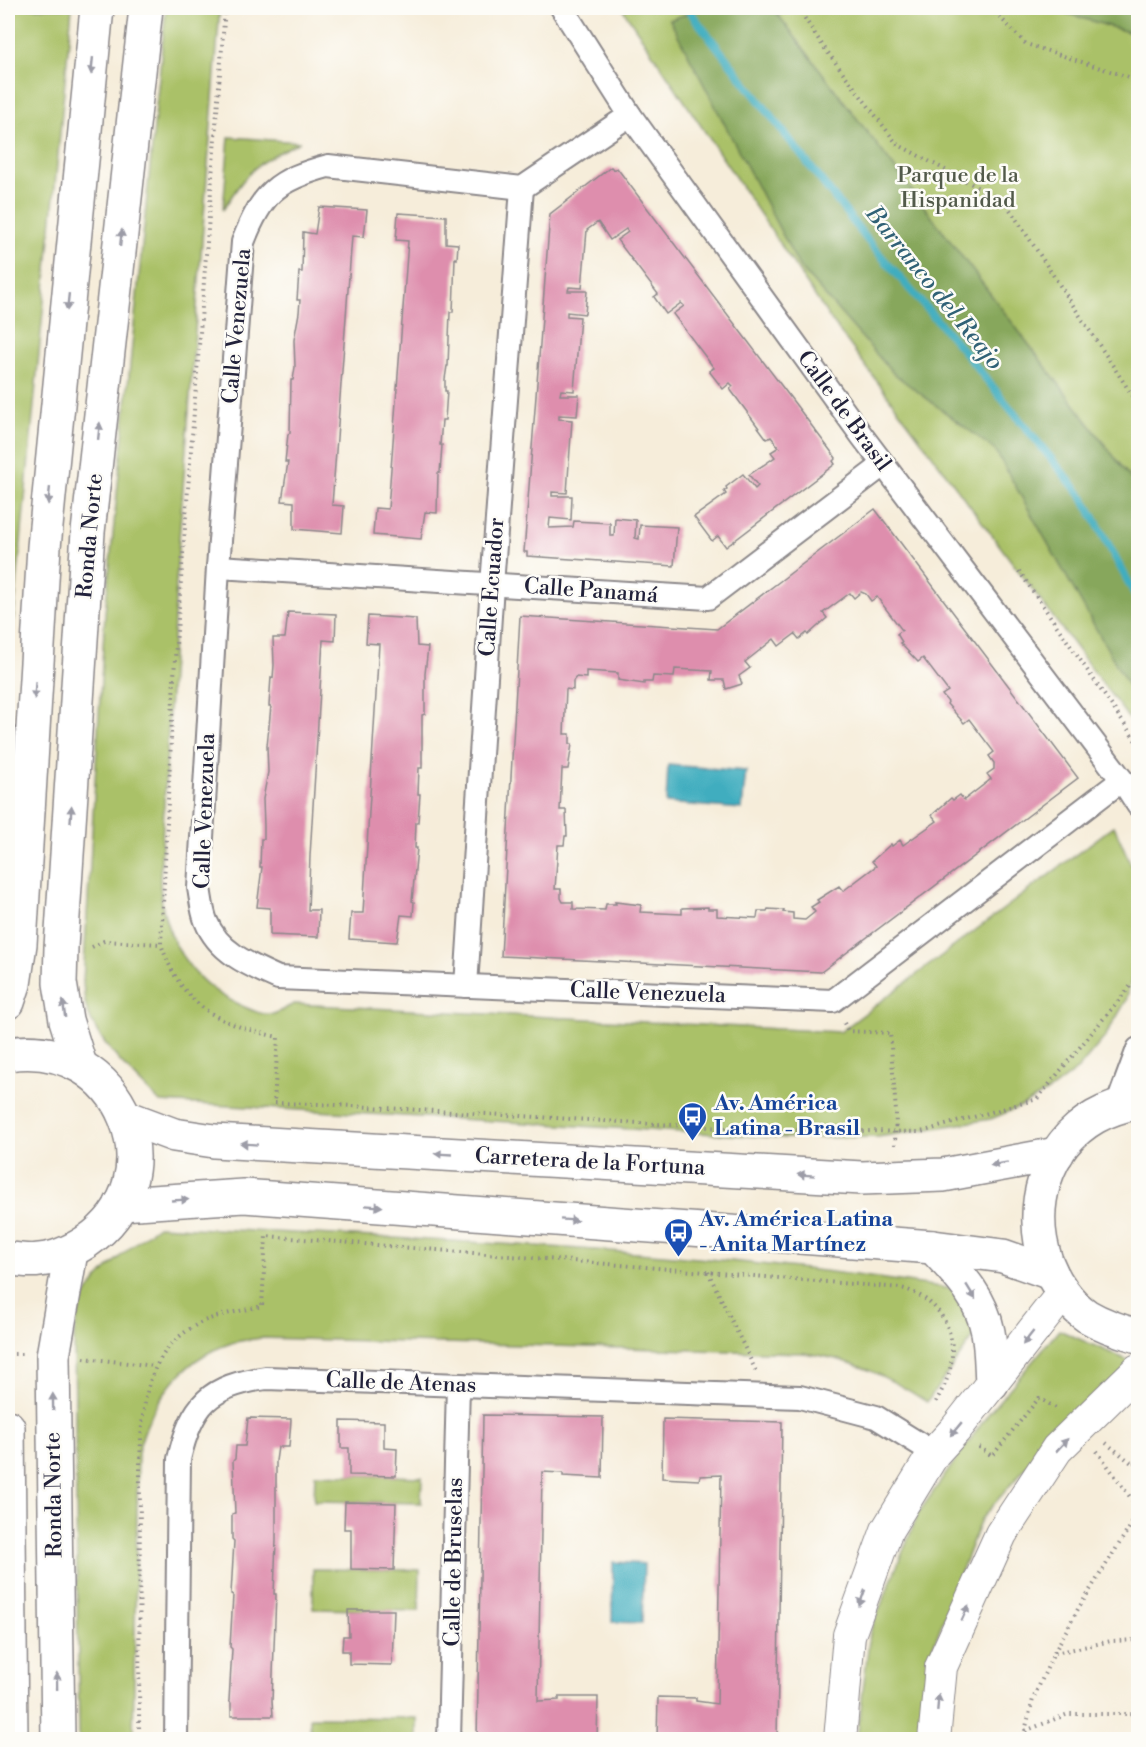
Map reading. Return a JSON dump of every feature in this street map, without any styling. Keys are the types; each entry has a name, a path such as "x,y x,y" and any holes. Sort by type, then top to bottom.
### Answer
{"main road":[{"name":"Ronda Norte","path":"8,1002 14,984 20,944 44,547 97,8"},
{"name":"Ronda Norte","path":"80,1065 66,1020 60,982 61,947 88,532 146,8"},
{"path":"8,1054 26,1051 54,1054 80,1065 99,1078 114,1096 126,1117 133,1145 131,1175 122,1204 101,1232 71,1252 39,1260 8,1259"},
{"path":"1128,1104 1094,1118 1074,1134 1057,1154 1044,1182 1038,1213 1040,1244 1057,1283 1086,1315 1114,1330 1138,1336"},
{"name":"Carretera de la Fortuna","path":"126,1117 174,1135 214,1141 862,1178 943,1175 1057,1154"},
{"path":"122,1204 244,1196 933,1247 1003,1256 1057,1283"},
{"path":"933,1247 967,1285 984,1316 988,1334 992,1383"},
{"name":"Ronda Norte","path":"58,1740 53,1356 71,1252"},
{"path":"840,1740 849,1635 887,1530 934,1453 992,1383 1057,1283"},
{"path":"934,1740 941,1667 1001,1534 1057,1449 1138,1371"},
{"name":"Ronda Norte","path":"8,1427 11,1740"}],"street":[{"name":"Calle de Brasil","path":"562,8 630,116 883,465 1122,780 1138,805"},
{"path":"522,188 630,116"},
{"name":"Calle Venezuela","path":"522,188 328,166 300,174 271,191 254,214 243,242 218,567 199,888 206,921 223,947 249,965 278,978 832,1001"},
{"name":"Calle Ecuador","path":"466,986 492,585 522,188"},
{"name":"Calle Panamá","path":"218,567 708,598 883,465"},
{"path":"832,1001 1122,780"},
{"path":"1128,1104 1138,1049"},
{"name":"Calle de Atenas","path":"176,1740 179,1459 189,1422 198,1408 211,1397 232,1385 266,1378 800,1397 876,1417 934,1453"},
{"name":"Calle de Bruselas","path":"449,1740 458,1385"}],"path":[{"path":"225,8 176,646 160,944 178,983 198,1005 221,1021 278,1037 274,1103 741,1128 921,1132 1038,1099 1133,982 1138,982"},
{"path":"798,8 897,144 1005,202 1138,404"},
{"path":"991,8 1026,44 1138,80"},
{"path":"1019,571 1138,744"},
{"path":"832,1001 848,1031 890,1033 895,1132 894,1178"},
{"path":"708,1272 769,1396"},
{"path":"1100,1458 1138,1508"},
{"path":"1018,1740 1025,1731 1033,1699 1054,1653 1078,1609 1138,1514"},
{"path":"1054,1653 1111,1641 1138,1640"},
{"path":"1025,1731 1068,1714 1138,1714"}],"green space":[{"path":"8,8 72,8 8,677"},
{"path":"166,8 220,8 177,565 160,878 161,898 171,936 191,968 220,994 259,1013 269,1014 294,1004 840,1032 1114,826 1133,869 1138,896 1138,953 1126,1001 1105,1037 1078,1069 1050,1090 1022,1106 991,1119 878,1137 786,1138 160,1102 118,1059 92,1023 86,1007 83,982 105,613"},
{"name":"Parque de la Hispanidad","path":"622,8 1138,8 1138,731 829,317"},
{"path":"702,8 773,8 1138,488 1138,703 995,450 893,373 799,266 670,20"},
{"path":"1053,8 1138,8 1138,35 1055,10"},
{"path":"229,137 300,142 255,168 239,185 223,210"},
{"path":"158,1226 664,1255 865,1276 965,1291 980,1328 927,1402 883,1376 868,1370 837,1359 803,1353 261,1338 233,1343 212,1351 182,1373 159,1401 143,1434 138,1452 133,1739 79,1740 74,1334 81,1306 93,1284 125,1252"},
{"path":"1059,1330 1134,1363 1060,1428 981,1519 933,1647 918,1739 857,1740 870,1632 919,1512 989,1413"},
{"path":"315,1474 422,1477 421,1503 314,1501"},
{"path":"313,1569 420,1570 419,1611 313,1609"},
{"path":"310,1717 417,1718 417,1739 310,1739"}],"water":[{"path":"668,765 746,771 742,809 666,803"},
{"path":"613,1562 644,1564 642,1623 612,1622"}],"building":[{"path":"611,167 614,170 617,168 836,458 833,461 835,464 726,547 718,536 712,541 694,517 726,494 724,491 726,487 743,474 755,489 758,486 749,475 775,457 771,452 779,447 771,437 767,439 730,389 733,386 730,383 723,389 709,371 714,368 673,314 684,306 681,303 666,314 654,297 658,294 617,240 628,232 626,229 610,240 598,222 587,230 582,288 569,287 568,291 587,291 585,314 567,312 567,316 580,317 574,391 561,390 560,395 579,395 577,416 559,415 559,419 572,420 567,493 552,492 552,496 572,496 571,520 550,518 549,528 573,527 574,521 610,523 610,536 614,536 615,518 636,520 635,538 639,539 640,525 677,527 674,566 527,556 527,552 524,552 550,214"},
{"path":"319,207 367,210 364,237 352,236 332,505 344,506 342,533 294,529 294,502 282,501 288,462 285,462 288,434 290,433 291,380 293,380 295,367 294,340 299,313 300,300 297,300 299,272 302,272 303,232 315,234"},
{"path":"398,213 446,216 446,243 458,244 457,259 455,258 453,312 450,312 448,366 445,379 445,391 447,391 445,420 442,420 437,513 425,512 421,539 373,535 375,508 388,509 408,241 396,240"},
{"path":"875,509 1078,778 821,972 501,956 520,616 717,629","holes":["861,592 866,594 871,601 877,597 902,630 897,634 902,642 900,643 918,662 923,658 948,691 942,695 948,702 947,704 964,723 969,719 994,752 989,756 994,763 994,769 987,774 991,779 964,800 960,795 953,800 951,798 932,815 937,821 903,845 900,840 892,846 891,844 872,861 876,866 843,891 839,886 817,900 819,902 811,907 815,912 805,920 793,919 793,913 783,912 784,910 758,911 757,918 717,916 717,909 708,909 708,907 682,908 682,914 640,912 641,905 615,902 616,904 606,904 605,910 573,909 573,902 563,902 561,889 555,889 558,845 564,845 565,836 567,836 566,810 560,810 562,769 568,769 572,744 570,744 570,734 564,734 566,689 573,690 573,681 576,677 586,678 586,671 618,673 618,680 644,684 644,682 652,682 653,676 674,677 675,669 712,671 711,680 724,680 726,689 742,684 739,676 750,668 745,662 774,639 779,646 795,634 799,639 807,633 808,635 827,618 823,613 850,593 854,598"]},
{"path":"288,612 336,614 335,641 323,640 310,856 308,910 319,910 318,937 270,935 270,908 257,907 262,867 260,867 261,839 264,839 263,799 268,772 267,746 271,706 269,706 274,665 273,638 285,638"},
{"path":"368,616 416,619 417,646 428,647 425,714 422,715 422,768 419,768 418,794 420,794 418,822 416,822 415,848 417,848 412,901 414,902 413,916 401,915 397,942 349,939 351,913 363,913 379,644 366,643"},
{"path":"483,1415 603,1417 602,1478 563,1476 563,1473 542,1472 538,1701 559,1700 559,1697 598,1697 597,1740 477,1740"},
{"path":"248,1418 291,1419 289,1447 278,1447 276,1461 273,1716 231,1716 229,1701 234,1541 232,1539 232,1514 235,1513 233,1461 236,1446 245,1446"},
{"path":"663,1419 782,1422 777,1740 657,1740 658,1697 696,1698 696,1701 717,1704 721,1475 700,1476 699,1480 662,1478"},
{"path":"341,1421 384,1422 384,1448 397,1449 396,1476 349,1475 349,1448 341,1448"},
{"path":"345,1502 396,1503 394,1570 351,1569 351,1529 344,1529"},
{"path":"348,1610 394,1610 392,1665 349,1664 349,1651 342,1651 343,1636 349,1636"}],"waterway":[{"name":"Barranco del Reajo","path":"687,8 869,242 961,348 1084,499 1138,600"}],"place":[{"name":"Av. América Latina - Brasil","path":"693,1142"},
{"name":"Av. América Latina - Anita Martínez","path":"678,1258"}]}
